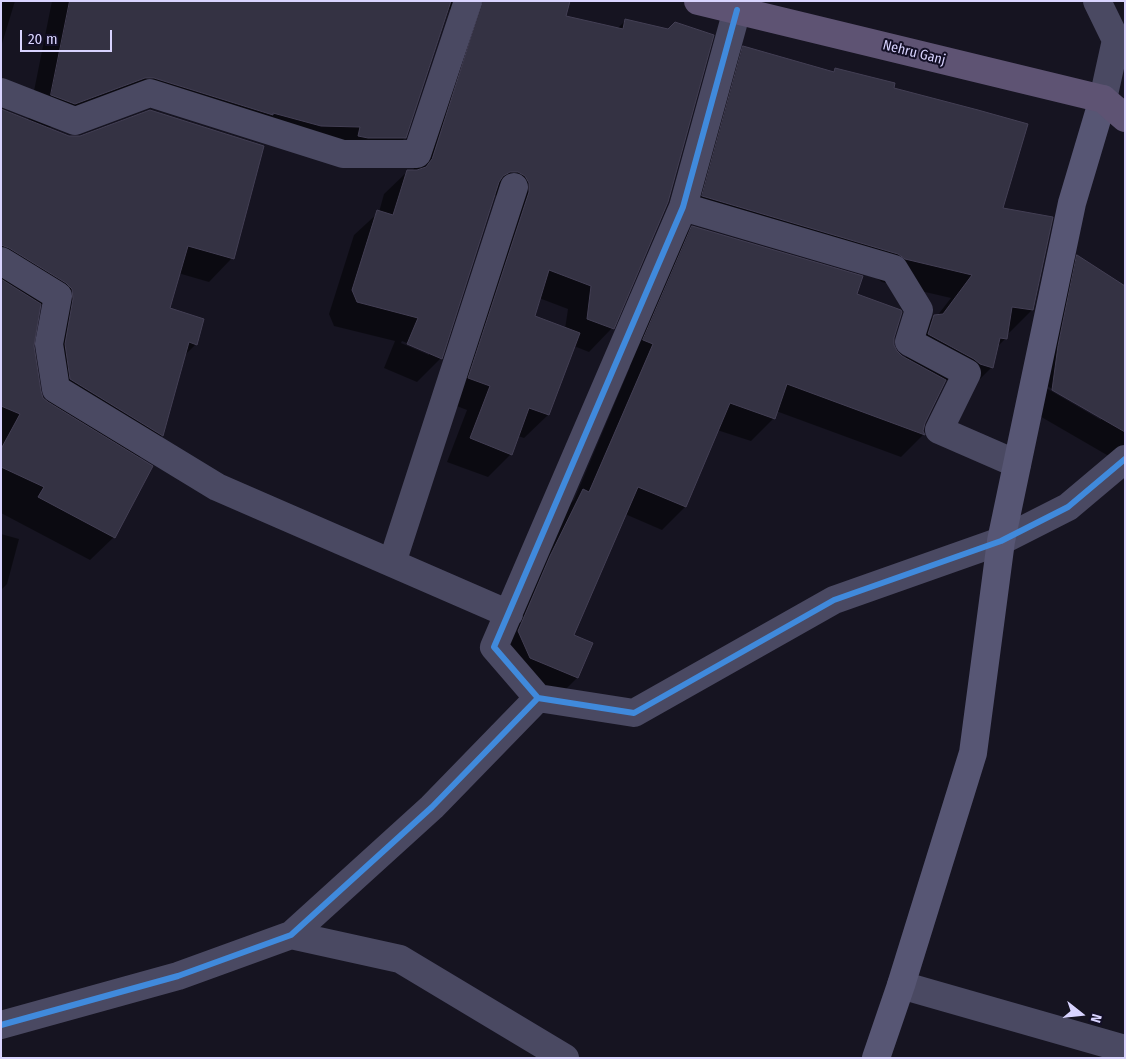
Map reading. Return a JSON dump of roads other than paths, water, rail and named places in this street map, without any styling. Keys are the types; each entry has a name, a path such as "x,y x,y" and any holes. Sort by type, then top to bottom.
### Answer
{"main road":[{"name":"Nehru Ganj","path":"698,1 729,6 1103,99 1125,118"},
{"path":"876,1058 901,985 973,753 1001,541 1072,203 1103,99"}],"street":[{"path":"1,92 75,121 150,93 343,154 417,154 468,1"},
{"path":"1097,1 1116,40 1103,99"},
{"path":"729,6 683,207 494,646 538,698 634,713 834,600 1001,541 1068,508 1125,459"},
{"path":"1103,99 1125,78"},
{"path":"392,563 514,187"},
{"path":"683,207 894,269 919,310 909,342 967,373 939,430 1017,464"},
{"path":"1,261 58,296 49,344 56,389 217,487 509,614"},
{"path":"1,1025 178,976 292,935 432,807 538,698"},
{"path":"292,935 400,959 565,1058"},
{"path":"901,985 1125,1049"}]}
